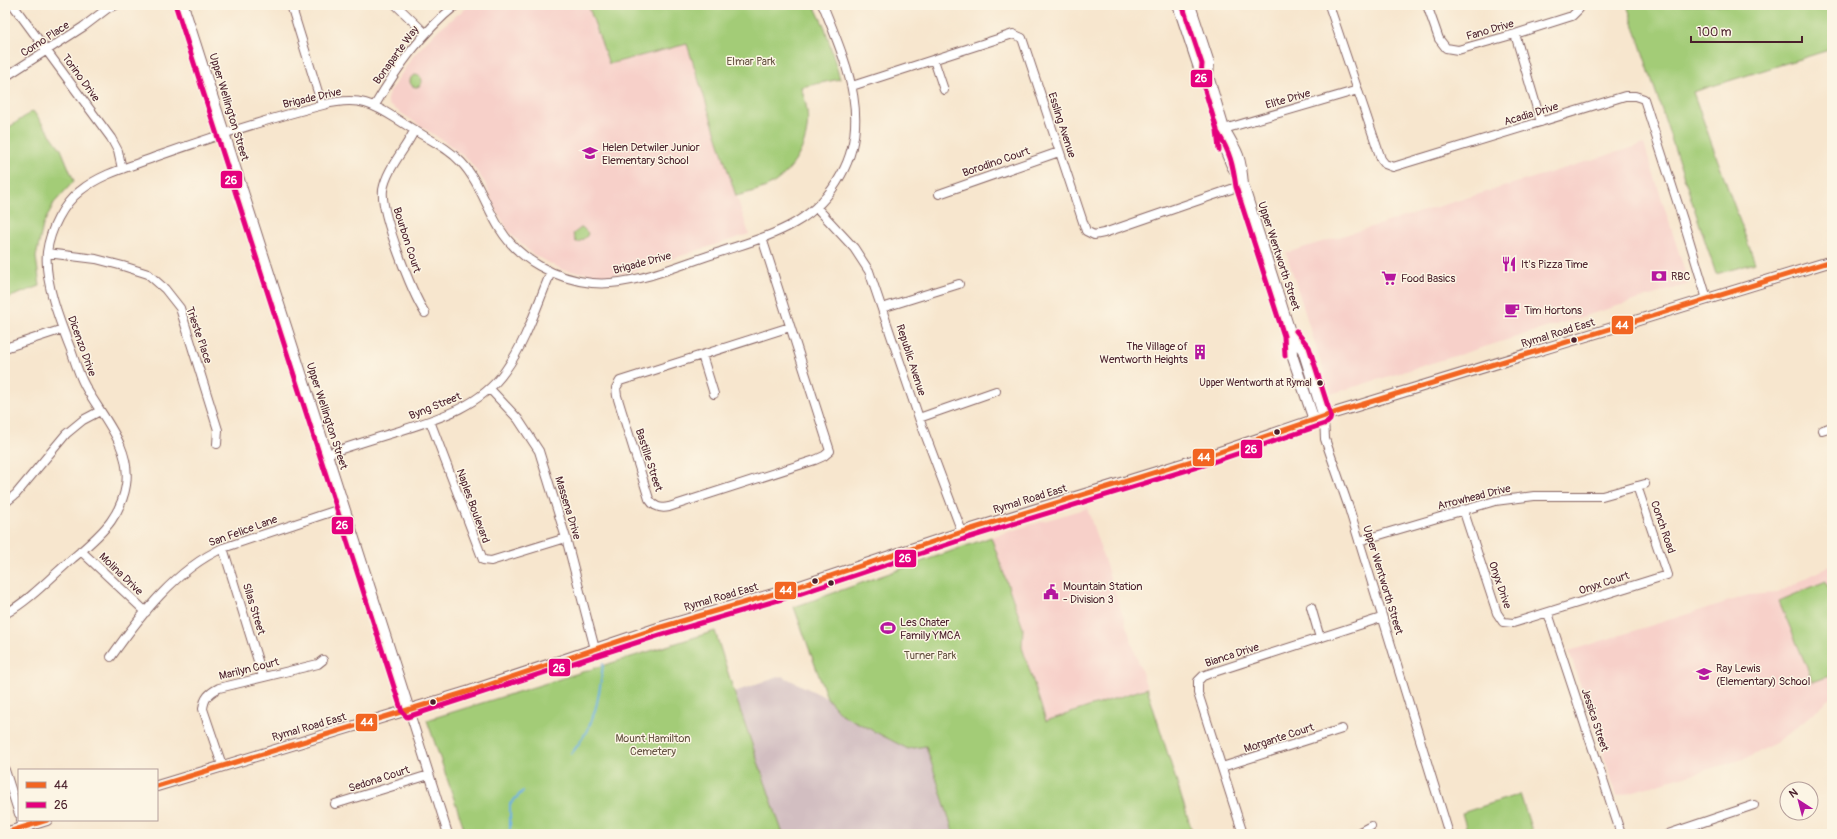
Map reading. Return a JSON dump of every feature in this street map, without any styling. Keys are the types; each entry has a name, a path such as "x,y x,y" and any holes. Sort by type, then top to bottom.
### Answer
{"main road":[{"name":"Upper Wellington Street","path":"183,5 409,710"},
{"name":"Upper Wentworth Street","path":"1178,5 1199,68 1208,76"},
{"name":"Upper Wentworth Street","path":"1190,5 1209,63 1208,76 1224,129 1237,150 1241,162 1243,185 1291,335 1303,350 1319,418"},
{"name":"Rymal Road East","path":"158,786 222,765 409,710 658,628 797,587 962,532 1208,456 1319,418 1832,261"},
{"path":"5,833 44,821"}],"street":[{"name":"Torino Drive","path":"13,5 111,138 118,151 122,169"},
{"path":"291,5 322,105"},
{"path":"396,5 425,33"},
{"name":"Bonaparte Way","path":"375,105 399,67 425,33 456,5"},
{"name":"Acadia Drive","path":"1329,5 1381,159 1385,164 1393,167 1625,96 1635,96 1644,99 1685,226 1706,299"},
{"name":"Fano Drive","path":"1428,5 1439,39 1446,48 1458,50 1572,16 1578,9 1579,5"},
{"name":"Como Place","path":"5,77 83,27 110,6"},
{"name":"Brigade Drive","path":"224,133 322,105 350,101 375,105 414,131 437,143 462,163 483,195 500,229 512,245 528,259 551,272 579,281 594,283 624,282 762,238 803,220 817,208 836,184 845,169 852,151 855,134 855,104 852,86 826,7"},
{"name":"Essling Avenue","path":"852,86 1013,34 1022,38 1082,224 1086,231 1094,235 1243,185"},
{"path":"1515,34 1541,122"},
{"path":"934,60 944,90"},
{"name":"Elite Drive","path":"1224,129 1358,90"},
{"name":"Bourbon Court","path":"414,131 389,175 383,190 385,212 408,278 418,303 425,313"},
{"name":"Dicenzo Drive","path":"5,614 27,599 109,524 121,504 126,483 126,464 122,450 111,428 84,385 63,329 48,279 47,253 57,222 66,204 78,192 98,179 224,133"},
{"name":"Borodino Court","path":"939,194 1059,152"},
{"name":"Republic Avenue","path":"817,208 862,260 869,271 919,418 962,532"},
{"name":"Bastille Street","path":"762,238 830,451 824,456 815,460 661,508 652,504 649,499 617,396 616,388 620,381 790,327"},
{"name":"Trieste Place","path":"47,253 96,259 123,266 148,274 166,289 180,308 218,430 217,444"},
{"name":"Byng Street","path":"327,454 430,421 465,407 490,389 504,372 515,355 551,272"},
{"path":"882,308 959,284"},
{"path":"5,348 63,329"},
{"path":"702,355 714,394"},
{"name":"Massena Drive","path":"490,389 518,419 540,451 566,538 595,650"},
{"path":"919,418 996,391"},
{"path":"5,503 16,494 71,428 100,411"},
{"name":"Upper Wentworth Street","path":"1319,418 1359,541 1449,834"},
{"name":"Naples Boulevard","path":"430,421 483,560 491,562 566,538"},
{"path":"1822,430 1832,428"},
{"name":"Arrowhead Drive","path":"1359,541 1463,509 1495,501 1523,497 1602,496 1641,485"},
{"name":"Conch Road","path":"1641,485 1667,575"},
{"name":"San Felice Lane","path":"110,657 146,612 165,591 194,564 223,548 343,508"},
{"name":"Onyx Drive","path":"1463,509 1501,620 1506,623 1513,623 1548,613"},
{"name":"Silas Street","path":"223,548 263,677"},
{"name":"Molina Drive","path":"81,551 146,612"},
{"name":"Onyx Court","path":"1548,613 1667,575"},
{"path":"1311,607 1320,638"},
{"name":"Jessica Street","path":"1548,613 1621,834"},
{"name":"Bianca Drive","path":"1243,834 1198,693 1197,684 1200,678 1208,674 1382,618"},
{"name":"Marilyn Court","path":"222,765 203,709 203,701 209,693 219,688 318,664 323,660"},
{"name":"Upper Wellington Street","path":"409,710 448,834"},
{"name":"Morgante Court","path":"1222,767 1342,730"},
{"path":"5,770 18,811"},
{"name":"Sedona Court","path":"335,804 429,774"},
{"path":"1668,834 1754,805"},
{"path":"1356,834 1371,826"}],"shaded area":[{"name":"Helen Detwiler Junior Elementary School","path":"470,5 588,5 609,64 687,44 749,234 628,273 604,276 563,270 532,254 509,232 494,206 485,183 469,161 448,144 389,105 387,99 389,93 413,56 439,29"},
{"path":"1644,144 1689,284 1331,394 1286,253"},
{"path":"1087,508 1147,688 1046,721 1022,647 1023,628 991,537"},
{"name":"Ray Lewis (Elementary) School","path":"1829,566 1832,572 1832,697 1783,738 1750,757 1617,796 1569,651 1749,595 1778,593"},
{"path":"782,676 827,698 841,714 908,749 926,746 954,834 783,834 734,692"}],"green space":[{"name":"Elmar Park","path":"588,5 814,5 825,28 840,79 801,87 806,104 808,122 804,142 795,162 781,178 772,184 759,190 736,196 687,44 609,64"},
{"path":"1627,5 1832,5 1832,49 1693,92 1755,263 1716,274"},
{"path":"414,75 418,75 422,81 418,87 414,87 410,83 410,79"},
{"path":"33,111 61,149 74,181 54,203 43,225 36,257 40,286 5,299 5,130"},
{"path":"582,227 588,233 587,236 579,242 576,242 573,234"},
{"name":"Turner Park","path":"991,537 1023,628 1022,647 1046,721 1147,688 1193,834 954,834 926,746 908,749 841,714 827,698 794,607"},
{"path":"1826,581 1832,596 1832,675 1813,682 1779,601"},
{"name":"Mount Hamilton Cemetery","path":"715,631 734,692 783,834 466,834 427,720"},
{"path":"1520,794 1533,834 1468,834 1462,813"}],"waterway":[{"path":"571,754 579,744 591,723 600,689 603,664"},
{"path":"510,834 510,804 523,791"}],"transit line":[{"name":"26","path":"176,7 402,712 407,717 660,635 799,594 964,539 1210,463 1327,423 1331,416 1309,347 1296,331"},
{"name":"26","path":"1183,7 1202,64 1201,77 1217,130 1219,150"},
{"name":"26","path":"1218,133 1230,159 1236,187 1284,336 1285,356"},
{"name":"44","path":"158,786 470,691 658,628 797,587 962,532 1208,456 1334,413 1832,261"},
{"name":"44","path":"5,833 44,821"}],"place":[{"name":"Helen Detwiler Junior Elementary School","path":"590,153"},
{"name":"It's Pizza Time","path":"1509,264"},
{"name":"RBC","path":"1659,276"},
{"name":"Food Basics","path":"1389,278"},
{"name":"Tim Hortons","path":"1512,310"},
{"name":"The Village of Wentworth Heights","path":"1200,352"},
{"name":"Upper Wentworth at Rymal","path":"1320,383"},
{"name":"Mountain Station - Division 3","path":"1051,592"},
{"name":"Les Chater Family YMCA","path":"888,628"},
{"name":"Ray Lewis (Elementary) School","path":"1704,674"}]}
